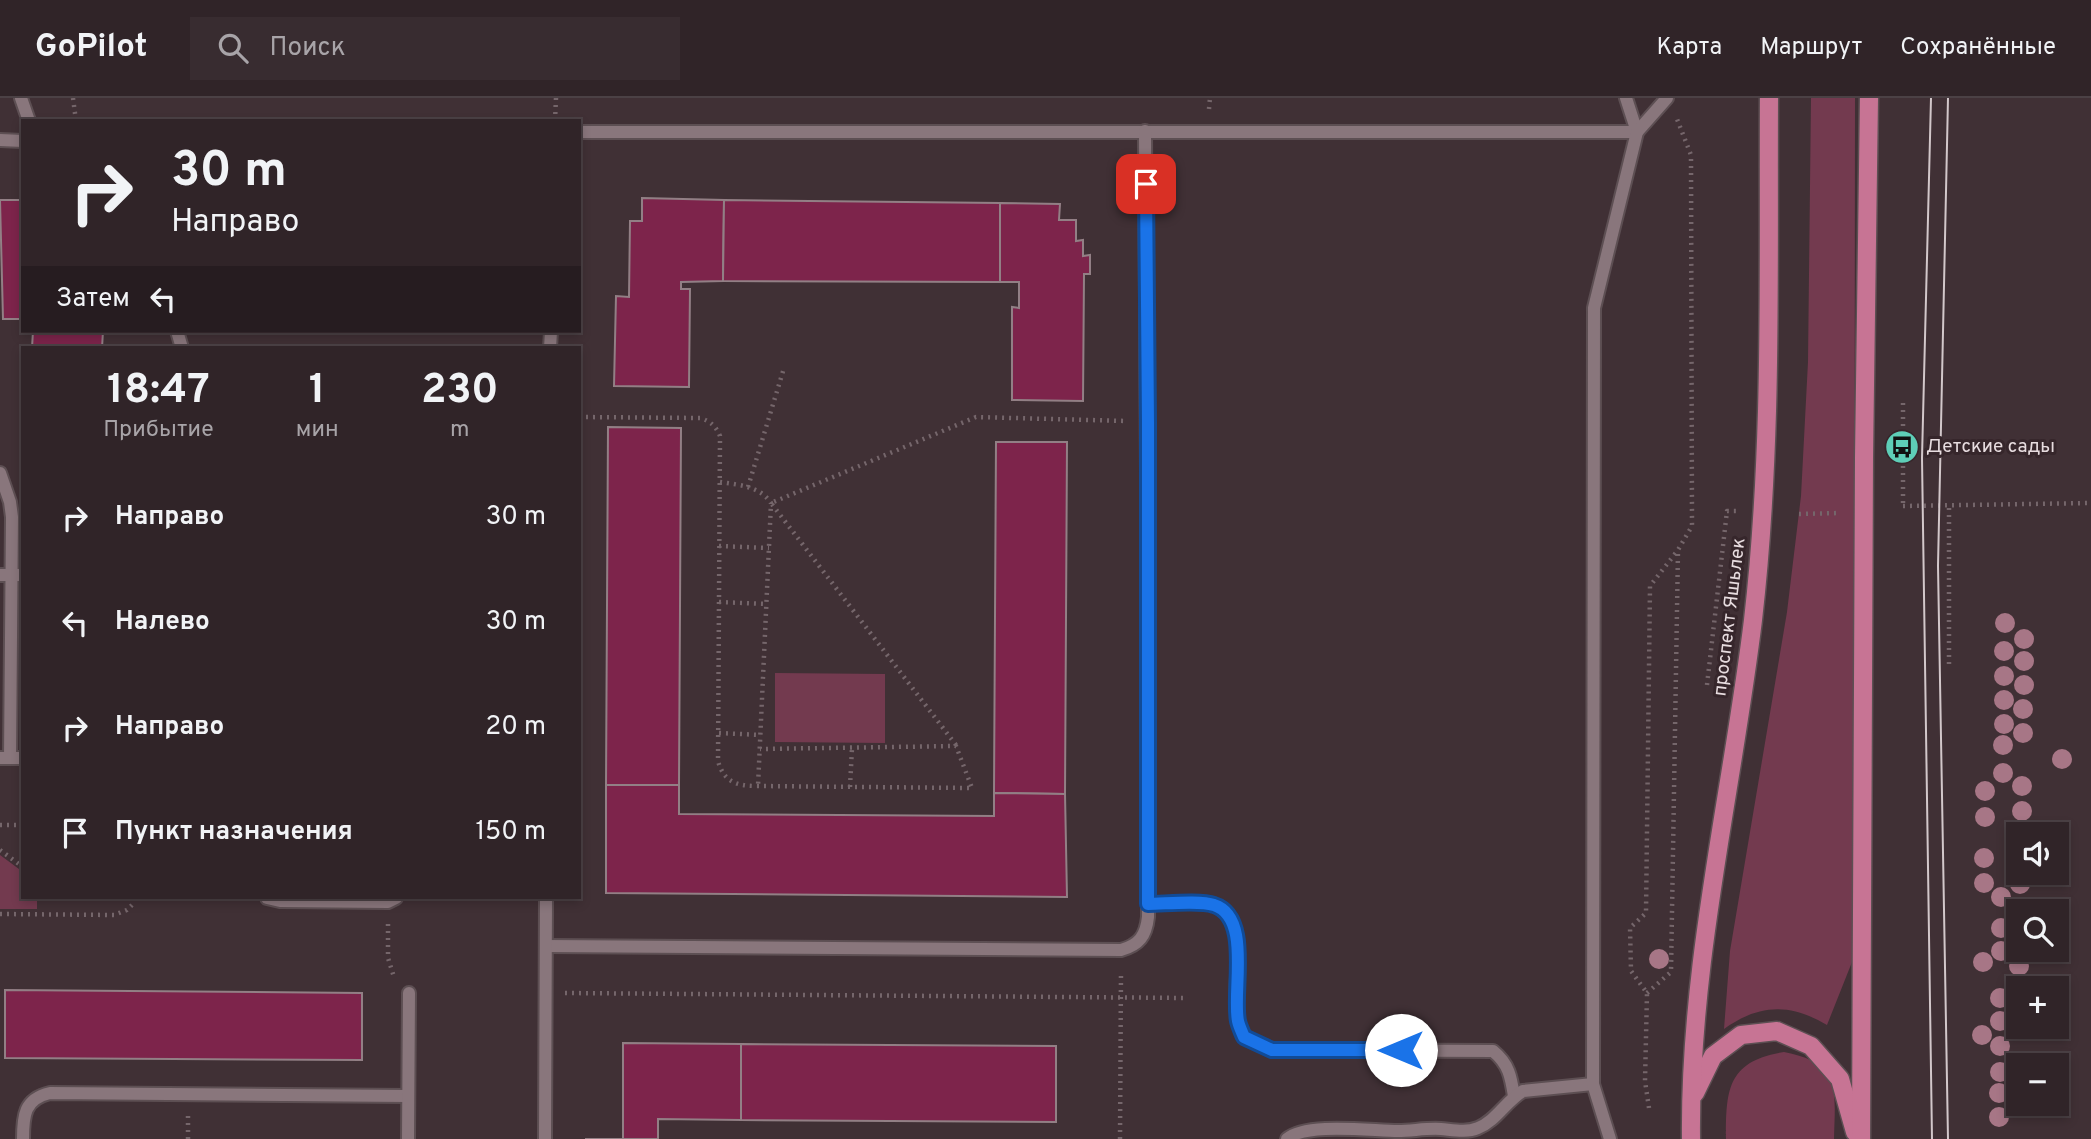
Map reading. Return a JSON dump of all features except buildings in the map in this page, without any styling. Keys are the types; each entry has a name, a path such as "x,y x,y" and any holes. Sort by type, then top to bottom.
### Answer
{"main road":[{"name":"проспект Яшьлек","path":"1691,1139 1691,1101 1701,959 1752,622 1764,510 1769,98"},
{"path":"1859,1139 1869,98"},
{"path":"1691,1101 1713,1056 1741,1035 1777,1031 1811,1046 1840,1079 1859,1139"}],"lane":[{"path":"20,98 28,119"},
{"path":"1626,98 1637,132"},
{"path":"1610,1139 1593,1084 1594,309 1637,132 1667,98"},
{"path":"546,946 1121,950 1140,941 1147,930 1148,904 1145,131"},
{"path":"581,132 1637,132"},
{"path":"0,140 21,141"},
{"path":"0,473 11,509 11,758"},
{"path":"271,899 392,900"},
{"path":"545,1139 546,899"},
{"path":"1148,904 1212,904 1226,911 1234,925 1237,946 1238,1022 1244,1037 1253,1042 1272,1050 1493,1051 1505,1060 1514,1096"},
{"path":"408,1139 409,993"},
{"path":"1287,1139 1298,1133 1324,1129 1438,1129 1465,1135 1493,1119 1514,1096 1523,1091 1593,1084"},
{"path":"23,1139 23,1116 27,1106 40,1096 50,1093 408,1097"}],"path":[{"path":"73,98 75,119"},
{"path":"555,119 556,98"},
{"path":"1209,114 1210,98"},
{"path":"1649,1108 1645,1081 1647,993 1631,971 1630,928 1646,913 1650,586 1678,550 1692,526 1690,155 1676,117"},
{"path":"748,487 784,368"},
{"path":"1903,403 1903,506 2091,503"},
{"path":"581,417 700,418 718,429 718,761 725,776 737,785 972,788 956,746 762,492 720,482"},
{"path":"771,503 976,417 1148,422"},
{"path":"758,786 771,503"},
{"path":"1949,505 1949,664"},
{"path":"1707,685 1727,511 1751,510"},
{"path":"1799,514 1840,513"},
{"path":"719,546 769,548"},
{"path":"1647,993 1671,972 1678,550"},
{"path":"719,602 767,604"},
{"path":"719,733 761,736"},
{"path":"760,749 956,746"},
{"path":"850,787 852,748"},
{"path":"0,825 21,825"},
{"path":"0,850 21,866"},
{"path":"0,914 114,915 127,911 134,899"},
{"path":"392,900 389,966 392,975 409,993"},
{"path":"1120,1139 1121,950"},
{"path":"546,993 1188,998"}],"shaded area":[{"path":"1811,98 1855,98 1854,957 1827,1025 1800,1013 1775,1009 1750,1015 1724,1029 1730,951 1787,612 1801,496 1808,362"},
{"path":"775,673 885,674 885,743 775,742"},
{"path":"0,855 21,871 21,899 37,899 37,909 0,909"},
{"path":"1784,1052 1816,1063 1826,1072 1834,1093 1834,1139 1726,1139 1727,1106 1734,1080 1751,1062"}],"tram line":[{"path":"1931,98 1922,458 1932,1139"},
{"path":"1948,98 1938,566 1948,1139"}],"place":[{"name":"Детские сады","path":"1902,447"}],"route":[{"path":"1146,184 1148,904 1212,904 1226,911 1234,925 1237,946 1238,1022 1244,1037 1272,1050 1401,1050"}]}
